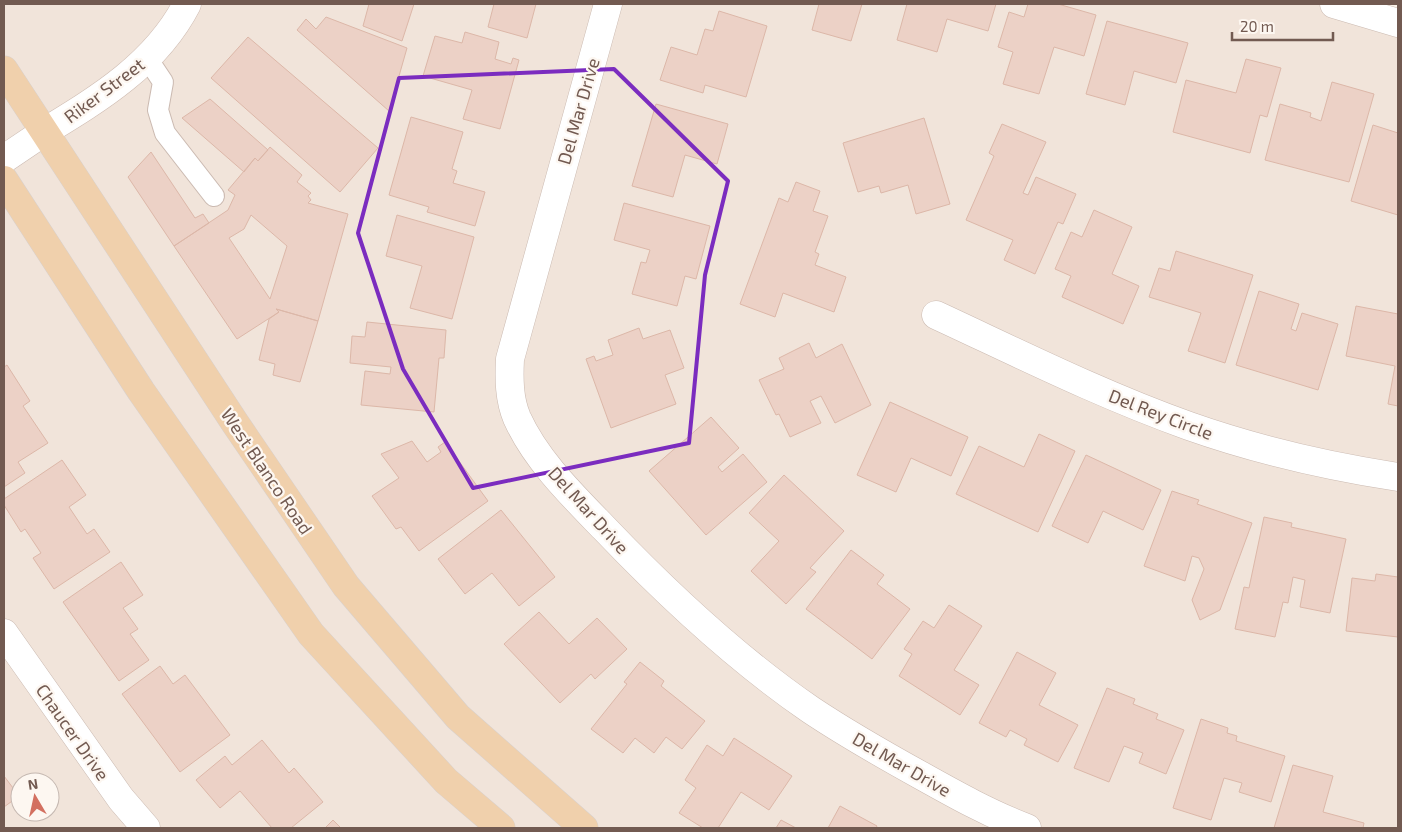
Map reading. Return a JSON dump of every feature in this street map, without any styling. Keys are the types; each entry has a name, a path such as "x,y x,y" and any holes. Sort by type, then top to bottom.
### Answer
{"main road":[{"name":"West Blanco Road","path":"4,70 235,423 346,586 458,718 584,828"},
{"path":"4,180 141,391 311,634 446,781 501,828"}],"street":[{"name":"Riker Street","path":"4,159 44,132 96,101 128,77 156,50 187,4"},
{"name":"Del Mar Drive","path":"608,4 510,358 510,391 518,418 527,436 572,494 623,549 700,622 756,669 811,709 878,752 1001,818 1027,828"},
{"path":"1334,4 1398,23"},
{"name":"Del Rey Circle","path":"936,315 1127,402 1190,426 1263,450 1335,467 1398,478"},
{"name":"Chaucer Drive","path":"4,632 121,799 146,828"}],"lane":[{"path":"147,58 163,82 158,110 165,133 214,196"}],"highlighted area":[{"path":"614,69 728,181 705,275 689,443 473,488 403,369 358,233 399,78"}],"shaded area":[{"path":"4,4 1339,4 1398,23 1398,828 4,828"}],"building":[{"path":"369,4 414,4 402,41 363,26"},
{"path":"494,4 536,4 527,38 488,27"},
{"path":"819,4 862,4 851,41 812,30"},
{"path":"907,4 996,4 988,31 947,19 937,52 897,40"},
{"path":"1028,4 1058,4 1096,15 1084,56 1054,47 1039,94 1003,84 1013,52 998,47 1009,12 1024,17"},
{"path":"719,11 767,26 746,97 705,85 703,93 660,80 671,47 697,55 705,29 713,31"},
{"path":"326,17 407,48 389,111 297,30 306,19 316,29"},
{"path":"1107,21 1188,43 1176,83 1134,71 1125,105 1086,94"},
{"path":"465,32 499,42 495,59 511,64 513,58 519,60 500,129 463,119 472,90 423,76 435,36 462,43"},
{"path":"248,37 378,148 340,192 211,78"},
{"path":"1246,59 1281,68 1267,117 1260,115 1250,153 1173,132 1186,80 1236,93"},
{"path":"1332,82 1374,94 1349,182 1265,160 1280,104 1311,113 1310,117 1321,121"},
{"path":"210,99 268,150 258,161 255,158 244,172 182,118"},
{"path":"656,104 728,124 717,164 685,155 673,197 632,186"},
{"path":"411,117 463,132 452,169 457,171 453,183 485,192 475,226 427,212 429,207 389,195"},
{"path":"924,118 950,204 916,214 908,185 881,193 879,186 858,192 843,143"},
{"path":"1002,124 1046,142 1023,193 1028,195 1036,177 1076,194 1063,224 1058,222 1035,274 1004,260 1013,240 966,220 994,156 989,153"},
{"path":"1373,125 1398,133 1398,215 1351,201"},
{"path":"270,147 302,175 297,182 311,193 308,196 311,200 308,203 348,214 318,321 276,309 279,312 237,339 174,246 228,210 235,195 228,190 255,158 258,161","holes":["251,215 287,246 270,299 229,238 244,229"]},
{"path":"151,152 195,218 203,214 209,223 174,246 128,177"},
{"path":"796,182 820,191 813,211 828,216 815,252 819,254 815,265 846,277 834,312 783,293 775,317 740,304 779,198 788,202"},
{"path":"624,203 710,226 696,279 685,276 677,306 632,294 641,262 646,263 650,250 614,240"},
{"path":"1094,210 1132,227 1112,274 1139,286 1123,324 1062,297 1071,276 1055,269 1071,232 1082,237"},
{"path":"397,215 474,237 452,319 410,308 422,266 386,256"},
{"path":"1176,251 1253,275 1225,363 1188,351 1201,313 1149,297 1159,268 1170,271"},
{"path":"1259,291 1299,304 1291,329 1296,331 1302,313 1338,324 1318,390 1236,365"},
{"path":"1356,306 1398,314 1398,406 1388,404 1395,366 1346,356"},
{"path":"276,309 318,321 300,382 273,375 275,364 259,360 269,319 279,312"},
{"path":"367,322 446,330 444,358 439,358 434,412 361,405 365,371 390,374 391,367 350,363 352,336 365,337"},
{"path":"639,328 643,339 670,330 684,368 665,375 676,404 611,428 586,359 594,356 596,361 613,355 608,340"},
{"path":"809,343 816,358 842,344 871,405 835,423 821,396 810,401 821,423 790,437 779,414 776,415 759,380 784,369 779,358"},
{"path":"7,365 30,401 23,406 48,443 18,462 25,473 4,487 4,367"},
{"path":"890,402 968,437 951,476 911,458 896,492 857,475"},
{"path":"711,417 739,448 718,467 722,472 743,454 767,482 706,535 649,471"},
{"path":"1039,434 1075,451 1038,532 956,494 979,446 1024,467"},
{"path":"412,441 427,462 441,452 438,447 445,442 488,501 419,551 401,527 396,529 372,496 399,478 381,454"},
{"path":"1086,455 1161,490 1143,530 1103,511 1088,543 1052,526"},
{"path":"62,460 86,495 69,507 87,534 94,529 110,552 54,589 33,558 41,553 25,529 21,532 4,505 4,499"},
{"path":"784,475 844,531 810,568 816,572 786,604 751,571 779,541 749,513"},
{"path":"1172,491 1199,500 1197,504 1252,523 1220,610 1200,620 1192,600 1204,569 1199,558 1192,556 1185,581 1144,566"},
{"path":"501,510 555,577 519,606 492,573 465,594 438,559"},
{"path":"1264,517 1292,523 1291,527 1346,539 1330,613 1300,607 1305,580 1293,577 1288,603 1283,602 1275,637 1235,629 1244,587 1249,588"},
{"path":"851,550 884,575 877,584 910,609 872,659 806,609"},
{"path":"121,562 143,595 123,608 138,629 130,634 149,660 119,681 63,602"},
{"path":"1376,574 1398,577 1398,637 1346,631 1352,578 1375,581"},
{"path":"949,605 982,626 954,670 979,685 960,715 899,676 912,654 904,649 923,621 934,628"},
{"path":"539,612 569,644 597,618 627,649 595,679 591,674 560,703 504,644"},
{"path":"1017,652 1056,673 1039,705 1078,725 1058,762 1024,745 1027,739 1010,730 1006,737 979,723"},
{"path":"640,662 664,681 661,686 705,721 682,749 666,737 654,753 635,738 623,753 591,729 627,684 624,682"},
{"path":"160,666 173,684 185,675 230,735 180,772 122,694"},
{"path":"1107,688 1135,699 1133,704 1158,714 1156,719 1184,730 1166,774 1139,763 1143,753 1124,746 1109,782 1074,768"},
{"path":"1201,719 1228,728 1227,733 1237,736 1236,741 1285,756 1271,802 1239,792 1242,783 1224,778 1211,820 1173,808"},
{"path":"734,738 792,776 769,810 741,792 718,828 703,828 679,813 696,788 685,780 707,745 723,756"},
{"path":"262,740 289,773 294,768 323,802 291,828 272,828 240,791 220,808 196,780 225,756 232,765"},
{"path":"1293,765 1333,776 1323,812 1364,823 1363,828 1274,828"},
{"path":"4,776 10,784 10,803 4,807"},
{"path":"840,806 877,826 876,828 828,828"},
{"path":"333,820 341,828 325,828"},
{"path":"781,820 796,828 776,828"}]}
